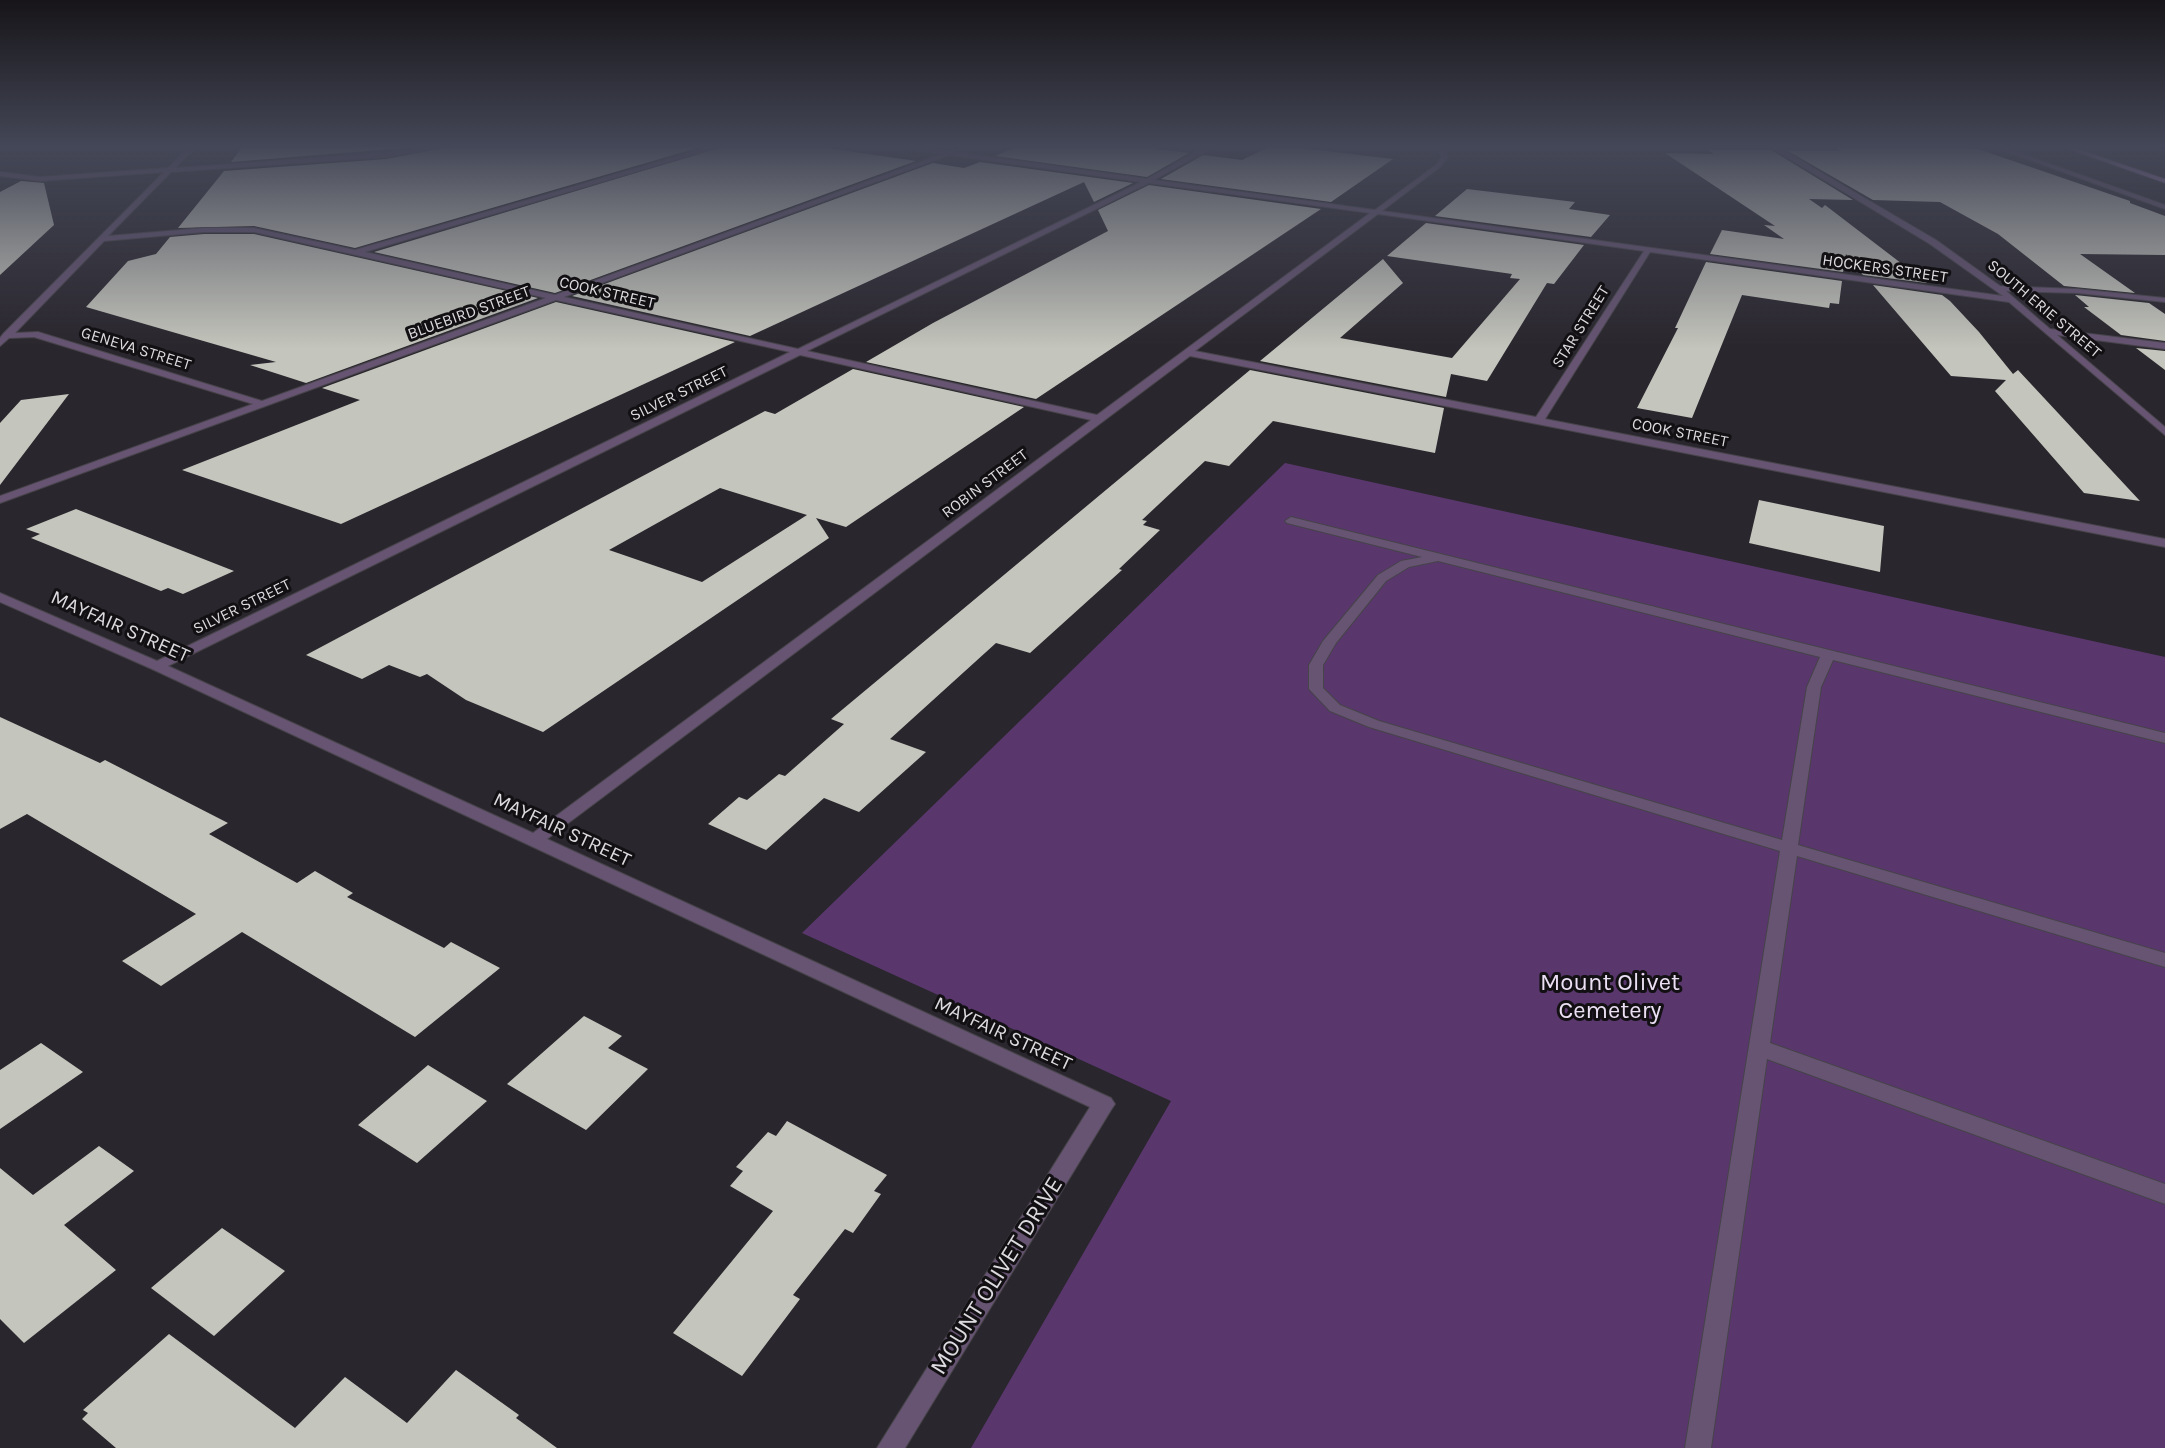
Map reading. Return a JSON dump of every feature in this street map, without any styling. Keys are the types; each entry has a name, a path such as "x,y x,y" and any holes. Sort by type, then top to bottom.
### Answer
{"street":[{"path":"0,344 4,336 128,214"},
{"path":"355,252 487,214"},
{"name":"BLUEBIRD STREET","path":"0,500 784,214"},
{"name":"SILVER STREET","path":"157,666 1080,214"},
{"name":"ROBIN STREET","path":"534,840 1375,214"},
{"name":"HOCKERS STREET","path":"1388,214 2013,300"},
{"name":"SOUTH ERIE STREET","path":"1885,214 1933,242 1998,288 2165,432"},
{"name":"COOK STREET","path":"103,239 241,229 355,252 1101,419"},
{"name":"STAR STREET","path":"1539,421 1648,250"},
{"path":"1998,288 2077,291 2165,300"},
{"path":"2049,331 2165,346"},
{"name":"GENEVA STREET","path":"4,336 35,334 262,404"},
{"name":"COOK STREET","path":"1190,353 2165,543"},
{"path":"1291,522 2165,738"},
{"path":"1437,558 1404,564 1382,578 1330,641 1316,665 1316,689 1335,708 1374,724 2165,960"},
{"name":"MAYFAIR STREET","path":"0,597 157,666 1104,1104"},
{"path":"1698,1448 1814,687 1828,654"},
{"path":"1759,1047 2165,1194"},
{"name":"MOUNT OLIVET DRIVE","path":"890,1448 1104,1104"}],"green space":[{"name":"Mount Olivet Cemetery","path":"1285,463 2165,657 2165,1448 971,1448 1171,1101 802,933"}],"building":[{"path":"0,214 51,214 54,225 0,275"},
{"path":"190,214 473,214 355,248 254,226 178,228"},
{"path":"501,214 772,214 555,293 374,252"},
{"path":"796,214 1016,214 750,336 572,296"},
{"path":"1100,214 1314,214 1036,399 866,362 933,323 1108,231"},
{"path":"1438,214 1610,215 1591,237 1435,216"},
{"path":"1756,214 1836,214 1927,283 1863,275 1846,254 1843,272 1710,254 1722,230 1784,239 1764,225 1775,226"},
{"path":"1961,214 2158,214 2165,216 2165,255 2080,254 2135,293 2064,286 1998,234"},
{"path":"1426,223 1584,245 1554,284 1547,283 1487,381 1451,374 1446,397 1260,361 1383,259 1403,283 1340,338 1452,358 1520,279 1510,278 1512,274 1387,256"},
{"path":"254,234 538,298 306,383 250,365 276,362 86,307 128,261 156,254 170,237"},
{"path":"1706,262 1842,281 1839,304 1830,303 1829,308 1742,295 1692,418 1637,408 1678,328 1675,328"},
{"path":"1873,285 1942,295 1950,301 2013,374 2018,370 2140,501 2084,493 1995,391 2006,380 1951,376"},
{"path":"2075,295 2149,303 2165,314 2165,341 2121,335 2084,307 2089,307"},
{"path":"556,302 735,342 341,524 182,470 360,400 322,388"},
{"path":"2136,348 2165,351 2165,370"},
{"path":"853,369 1024,407 846,527 816,518 829,538 543,732 466,700 427,674 420,677 389,665 362,679 306,655 765,411 775,414","holes":["720,488 807,515 702,582 609,550"]},
{"path":"1250,370 1444,408 1435,453 1273,421 1229,466 1205,461 1142,520 1147,521 1143,525 1160,530 1119,569 1122,570 1030,653 996,643 890,739 926,752 859,812 824,798 766,850 708,824 739,797 747,800 779,774 785,776 844,724 831,719"},
{"path":"69,394 0,485 0,423 21,400"},
{"path":"1759,500 1884,526 1880,572 1749,543"},
{"path":"76,509 234,571 183,594 168,588 161,591 31,538 40,534 26,529"},
{"path":"0,717 100,763 105,760 228,823 209,834 297,883 315,871 353,893 347,897 444,948 451,942 500,968 415,1037 242,932 161,986 122,961 196,914 27,814 0,829"},
{"path":"584,1016 622,1036 608,1048 648,1069 586,1130 507,1084"},
{"path":"41,1043 83,1072 0,1129 0,1070"},
{"path":"428,1065 487,1101 417,1163 358,1125"},
{"path":"787,1121 887,1175 874,1191 881,1194 853,1233 845,1229 793,1295 800,1299 742,1376 673,1333 773,1211 730,1186 743,1171 736,1167 768,1132 776,1136"},
{"path":"99,1146 134,1171 64,1225 116,1270 24,1343 0,1319 0,1168 33,1195"},
{"path":"222,1228 285,1271 214,1336 151,1288"},
{"path":"169,1334 295,1428 345,1377 407,1423 456,1370 519,1415 516,1418 557,1448 116,1448 82,1419 88,1413 83,1410"}]}
